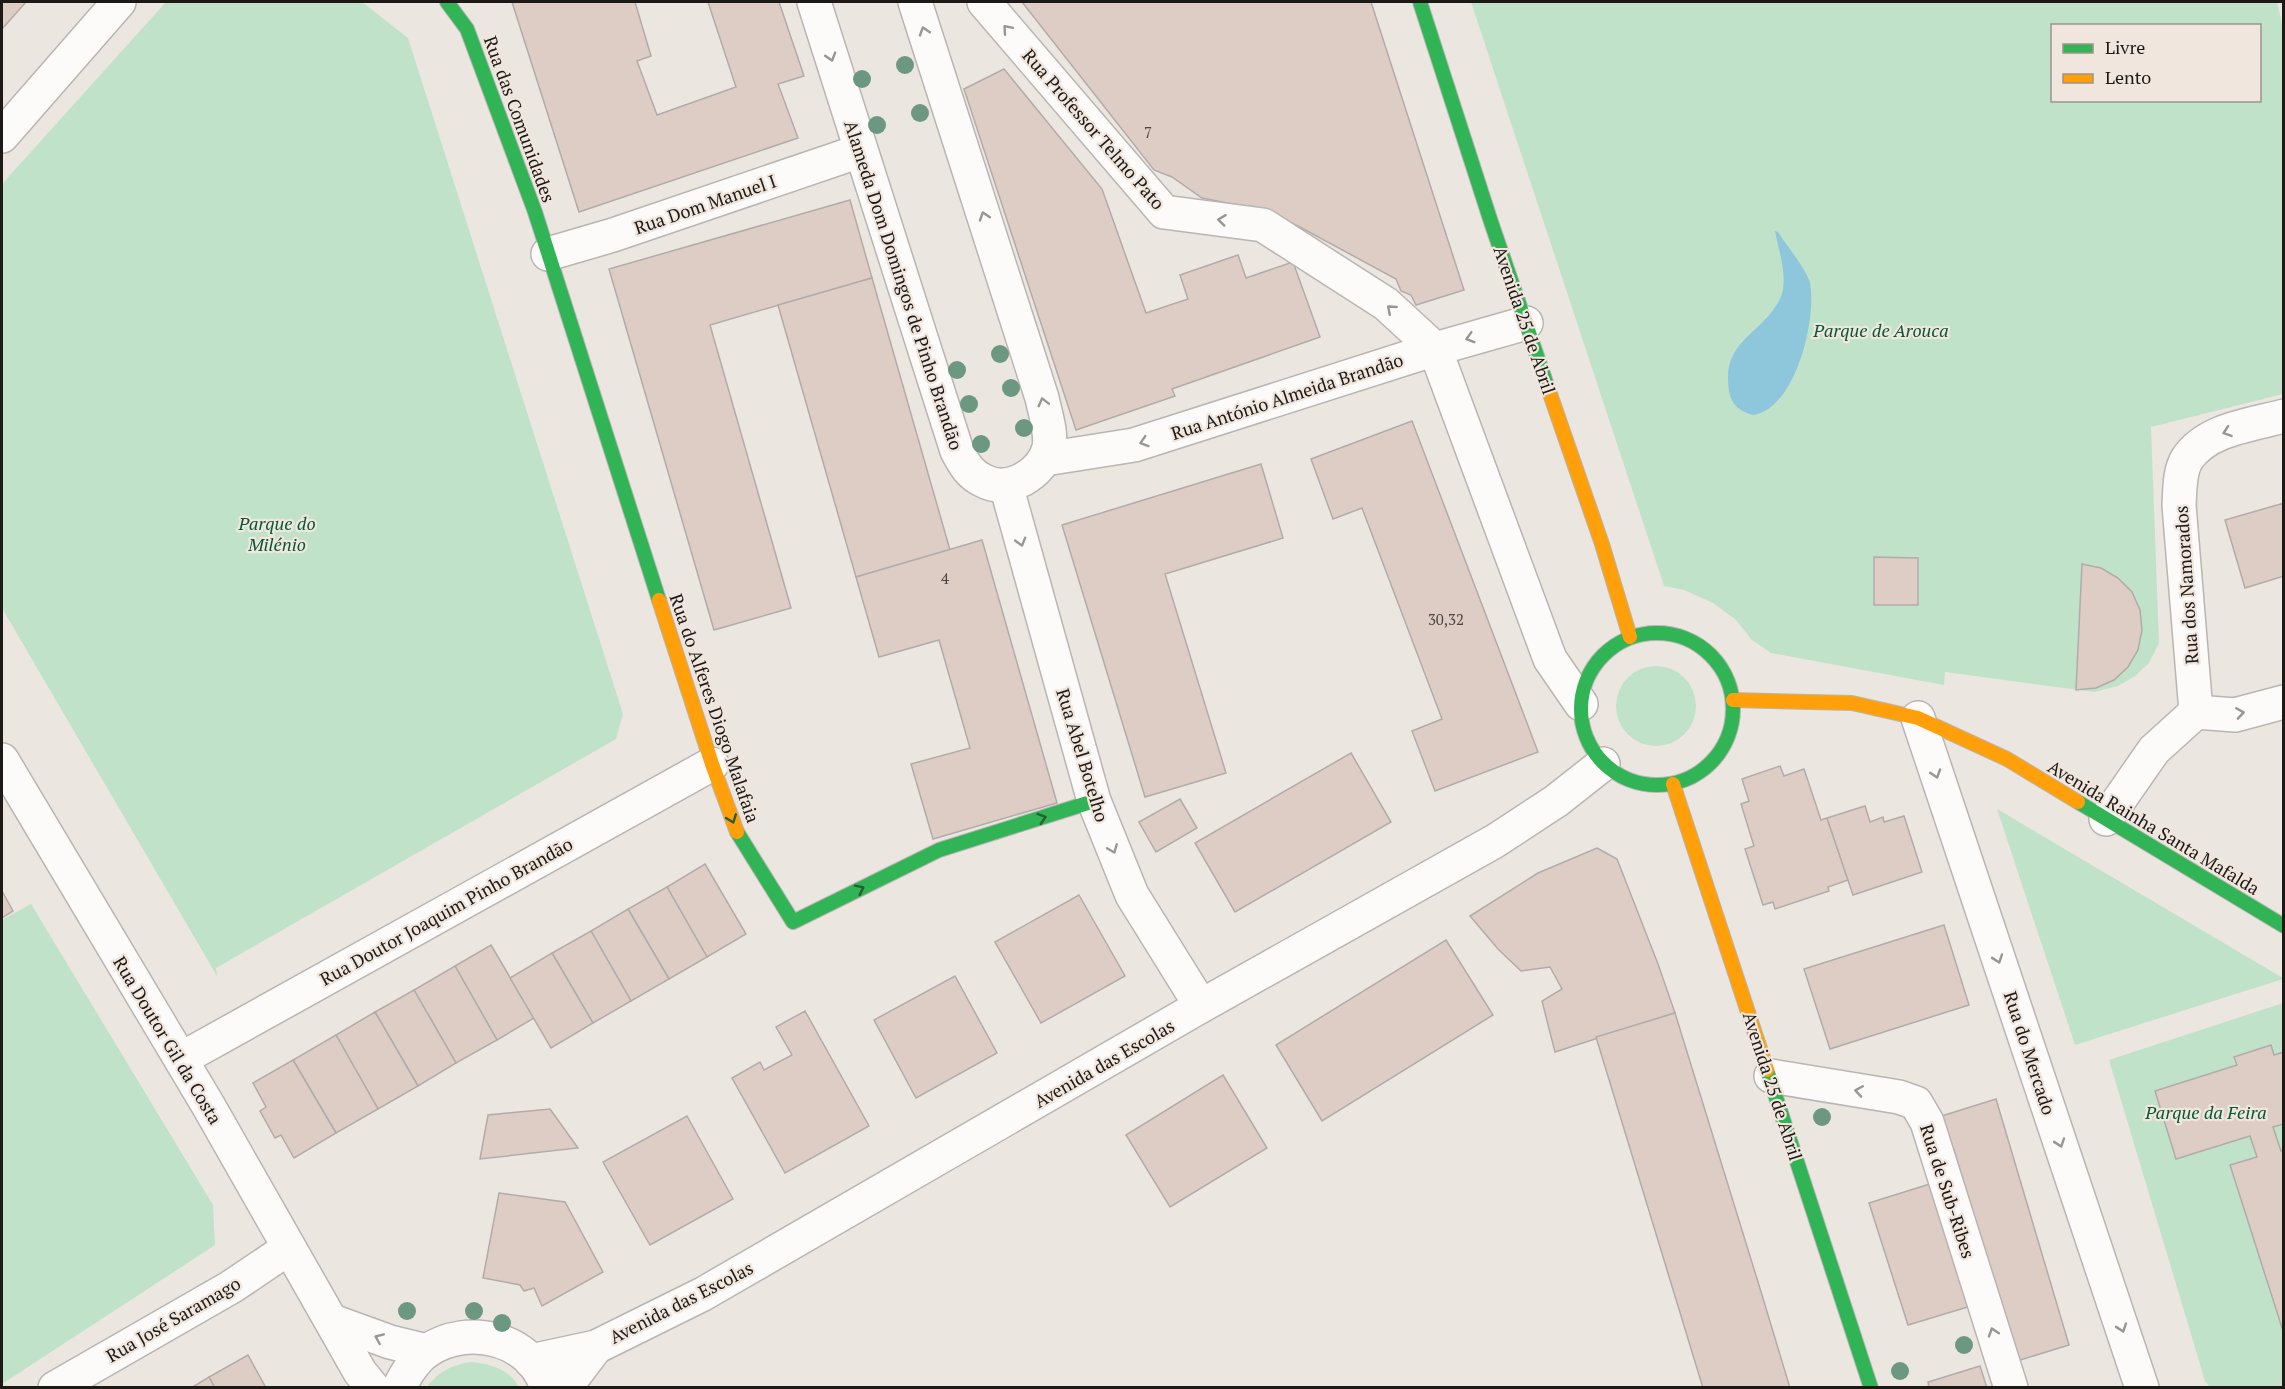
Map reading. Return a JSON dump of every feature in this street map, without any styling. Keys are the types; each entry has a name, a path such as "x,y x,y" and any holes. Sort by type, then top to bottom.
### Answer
{"main road":[{"name":"Rua das Comunidades","path":"447,2 467,29 535,212 548,254"},
{"name":"Avenida 25 de Abril","path":"1420,2 1491,222 1602,544 1630,637"},
{"name":"Rua do Alferes Diogo Malafaia","path":"548,254 712,764 739,837 793,922 939,850 1094,801"},
{"path":"1653,633 1676,635 1696,643 1714,658 1727,677 1733,700 1733,723 1725,744 1712,763 1694,776 1673,784 1654,786 1635,783 1618,775 1603,764 1590,746 1582,726 1581,704 1586,683 1596,663 1611,648 1630,637 1653,633"},
{"name":"Avenida Rainha Santa Mafalda","path":"1733,700 1852,704 1918,718 2007,759 2283,926"},
{"name":"Avenida 25 de Abril","path":"1673,784 1771,1076 1871,1388"}],"street":[{"path":"2,136 119,2"},
{"name":"Alameda Dom Domingos de Pinho Brandão","path":"814,2 957,451 966,469 985,482 1006,485"},
{"path":"915,2 1042,398 1048,423 1049,445 1045,459 1031,476 1006,485"},
{"name":"Rua Professor Telmo Pato","path":"984,2 1164,212 1263,225 1386,304 1435,349"},
{"name":"Rua Dom Manuel I","path":"548,254 613,235 860,151"},
{"name":"Rua António Almeida Brandão","path":"1045,459 1134,445 1435,349 1526,323"},
{"path":"1435,349 1550,659 1581,704"},
{"name":"Rua dos Namorados","path":"2196,712 2179,506 2180,484 2186,460 2202,442 2224,432 2283,416"},
{"name":"Rua Abel Botelho","path":"1006,485 1094,801 1132,895 1201,1006"},
{"path":"2106,819 2154,750 2196,712 2235,715 2283,702"},
{"name":"Rua do Mercado","path":"1918,718 2142,1388"},
{"name":"Rua Doutor Gil da Costa","path":"2,760 181,1059 360,1372 373,1388"},
{"name":"Rua Doutor Joaquim Pinho Brandão","path":"181,1059 712,764"},
{"name":"Avenida das Escolas","path":"539,1374 703,1294 1201,1006 1496,841 1556,801 1603,764"},
{"name":"Rua de Sub-Ribes","path":"1771,1076 1899,1097 1916,1103 1927,1122 2011,1388"},
{"name":"Rua José Saramago","path":"56,1388 231,1287 289,1248"},
{"path":"332,1321 390,1342 427,1351"},
{"path":"399,1388 410,1367 427,1351 447,1341 469,1336 492,1338 513,1347 539,1374"},
{"name":"Avenida das Escolas","path":"565,1388 596,1347"}],"green space":[{"name":"Parque do Milénio","path":"166,2 362,2 408,38 623,714 616,739 216,968 217,976 2,608 2,184"},
{"name":"Parque de Arouca","path":"1471,2 2277,2 2284,32 2283,394 2151,427 2159,643 2149,663 2135,676 2118,686 2094,692 1945,672 1944,685 1771,653 1752,640 1735,619 1713,603 1684,590 1664,586"},
{"path":"1648,666 1664,666 1685,677 1696,698 1696,714 1685,735 1664,746 1648,746 1634,740 1622,728 1616,714 1616,698 1622,684 1634,672"},
{"path":"1997,809 2283,978 2283,979 2075,1045"},
{"path":"31,904 213,1205 215,1245 2,1384 2,920"},
{"name":"Parque da Feira","path":"2283,1003 2283,1387 2210,1387 2205,1381 2109,1060"},
{"path":"471,1362 499,1368 519,1387 427,1387 446,1370"}],"water":[{"path":"1775,231 1778,232 1808,278 1811,298 1810,318 1800,360 1792,380 1781,397 1768,409 1753,415 1744,412 1734,404 1729,391 1728,374 1731,360 1737,349 1772,311 1783,291 1781,256"}],"building":[{"path":"2,2 26,2 2,29"},
{"path":"512,2 635,2 651,56 637,61 657,115 736,87 708,2 779,2 804,76 778,84 798,138 579,212"},
{"path":"1022,2 1371,2 1464,290 1416,305 1411,295 1401,291 1396,279 1298,226 1263,210 1202,198 1172,177 1154,170"},
{"path":"1004,69 1102,189 1146,313 1188,299 1180,275 1238,255 1246,278 1293,262 1320,337 1172,389 1175,396 1076,430 964,89"},
{"path":"850,200 872,278 710,325 791,608 714,630 609,269"},
{"path":"872,278 950,550 856,577 778,305"},
{"path":"1412,421 1538,752 1435,791 1412,731 1442,719 1362,508 1333,519 1311,459"},
{"path":"1261,464 1283,538 1165,574 1226,773 1145,797 1062,525"},
{"path":"2284,503 2284,576 2245,588 2225,520"},
{"path":"982,540 1057,803 933,839 911,764 970,748 939,640 879,657 856,577"},
{"path":"1874,557 1918,558 1918,605 1874,605"},
{"path":"2082,564 2101,568 2118,578 2132,592 2140,610 2142,630 2138,650 2128,667 2114,680 2096,688 2076,690"},
{"path":"1351,753 1391,822 1235,912 1195,843"},
{"path":"1780,766 1784,776 1804,769 1821,820 1827,818 1848,880 1828,887 1829,891 1775,909 1773,902 1763,905 1745,849 1754,846 1741,804 1749,801 1742,779"},
{"path":"1180,799 1197,828 1156,852 1139,822"},
{"path":"1865,806 1870,822 1883,817 1884,822 1904,816 1922,872 1853,895 1827,818"},
{"path":"1597,848 1617,859 1675,1013 1555,1052 1542,1001 1562,989 1550,967 1521,971 1498,949 1470,916 1538,873"},
{"path":"705,864 746,934 707,957 667,887"},
{"path":"667,887 707,957 669,979 628,909"},
{"path":"2,891 13,911 2,918"},
{"path":"1079,895 1125,976 1041,1023 995,942"},
{"path":"628,909 669,979 631,1001 591,931"},
{"path":"1944,925 1969,1005 1830,1049 1804,969"},
{"path":"591,931 631,1001 593,1023 552,953"},
{"path":"1446,940 1493,1015 1322,1121 1276,1045"},
{"path":"491,945 534,1018 497,1040 455,966"},
{"path":"552,953 593,1023 551,1048 510,978"},
{"path":"455,966 497,1040 456,1063 414,990"},
{"path":"955,976 997,1053 916,1098 874,1020"},
{"path":"414,990 456,1063 418,1086 375,1012"},
{"path":"805,1011 869,1126 785,1173 732,1078 760,1062 764,1070 792,1055 776,1027"},
{"path":"375,1012 418,1086 378,1109 336,1035"},
{"path":"1675,1013 1790,1388 1703,1388 1596,1037"},
{"path":"336,1035 378,1109 336,1133 293,1060"},
{"path":"2271,1045 2274,1055 2284,1052 2284,1124 2273,1127 2281,1151 2284,1150 2284,1334 2230,1165 2257,1157 2250,1136 2176,1159 2155,1091 2237,1065 2234,1057"},
{"path":"293,1060 336,1133 294,1158 281,1135 275,1138 260,1111 266,1107 253,1083"},
{"path":"1223,1075 1267,1148 1170,1207 1126,1135"},
{"path":"1996,1099 2069,1345 2017,1361 1954,1150 1942,1153 1932,1119"},
{"path":"550,1109 578,1148 480,1159 488,1115"},
{"path":"687,1116 733,1199 650,1245 603,1162"},
{"path":"1933,1183 1971,1306 1908,1325 1869,1203"},
{"path":"499,1193 565,1202 603,1272 542,1306 534,1288 524,1291 520,1285 483,1278"},
{"path":"248,1355 266,1388 215,1388 209,1377"},
{"path":"1980,1366 1987,1388 1929,1388 1928,1382"},
{"path":"209,1377 215,1388 191,1388"}],"traffic: fast":[{"path":"447,2 467,29 535,212 659,600"},
{"path":"1420,2 1491,222 1548,388"},
{"path":"1657,633 1672,634 1686,639 1711,655 1727,680 1732,694 1733,709 1732,724 1727,738 1711,763 1686,779 1672,784 1657,785 1642,784 1628,779 1603,763 1587,738 1582,724 1581,709 1582,694 1587,680 1603,655 1628,639 1642,634 1657,633"},
{"path":"737,832 793,922 939,850 1094,801"},
{"path":"2078,802 2284,926"},
{"path":"1767,1070 1871,1388"}],"traffic: slow":[{"path":"1548,388 1602,544 1630,637"},
{"path":"659,600 712,764 737,832"},
{"path":"1733,700 1852,703 1918,718 2007,759 2078,802"},
{"path":"1673,784 1767,1070"}]}
